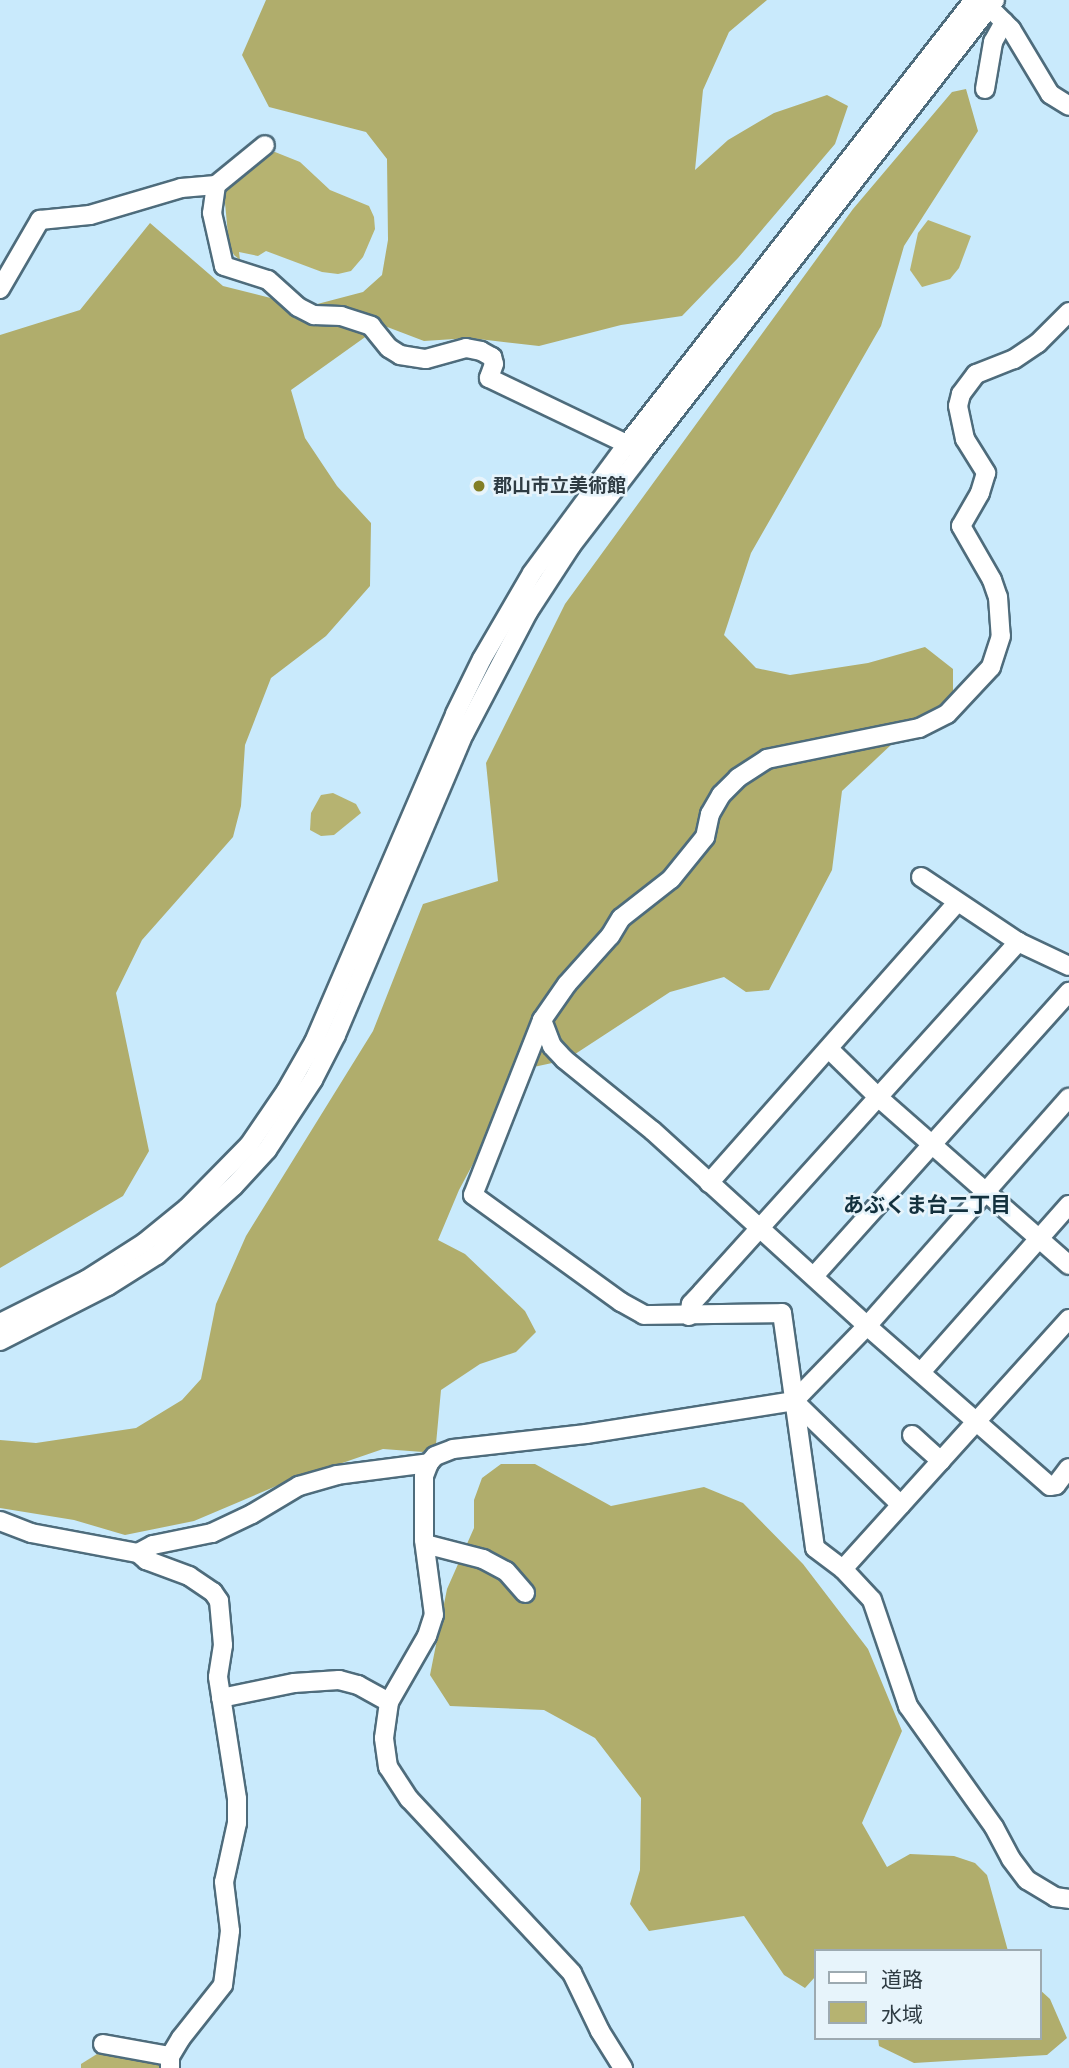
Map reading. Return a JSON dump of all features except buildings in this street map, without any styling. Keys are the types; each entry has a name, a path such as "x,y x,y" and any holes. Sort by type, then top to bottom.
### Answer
{"street":[{"path":"0,1323 86,1280 144,1243 187,1208 249,1145 286,1091 314,1042 481,659 532,573 635,448 985,2 1004,22 1033,61 1050,94 1069,106"},
{"path":"985,89 993,42 1004,22"},
{"path":"2,297 40,220 90,215 181,188 216,185 265,145"},
{"path":"216,185 212,213 224,266 268,280 298,307 314,315 360,320 371,326 389,348 400,355 425,359 466,348 481,351 492,358 494,364 489,378 635,448"},
{"path":"1069,312 1038,343 1014,359 976,374 961,394 958,406 965,439 986,473 980,493 961,526 992,580 998,597 1001,636 990,667 947,714 919,728 767,759 738,778 721,795 710,814 705,837 671,879 621,918 610,936 567,984 542,1020 473,1195 630,1308 651,1317 782,1313 815,1548 843,1569 872,1600 908,1706 994,1826 1011,1859 1027,1880 1055,1897 1069,1899"},
{"path":"0,1341 108,1286 157,1255 234,1186 279,1132 313,1080 336,1035 464,734 494,672 635,448"},
{"path":"921,877 1018,943 1069,966"},
{"path":"709,1183 957,903"},
{"path":"689,1316 691,1304 1018,943"},
{"path":"814,1276 1069,992"},
{"path":"542,1020 552,1046 564,1059 653,1131 867,1326 1050,1486 1055,1485 1069,1468"},
{"path":"829,1049 932,1146 1069,1265"},
{"path":"623,2068 600,2031 572,1973 396,1783 388,1767 384,1738 389,1702 427,1636 434,1615 425,1544 424,1476 429,1463 435,1456 453,1449 586,1434 794,1401 867,1326 1069,1098"},
{"path":"921,1372 1069,1205"},
{"path":"843,1569 1069,1319"},
{"path":"794,1401 901,1504"},
{"path":"912,1435 941,1461"},
{"path":"138,1553 153,1545 212,1533 252,1514 299,1486 337,1475 429,1463"},
{"path":"0,1521 31,1533 138,1553 146,1560 189,1576 213,1592 223,1614 223,1645 218,1677 237,1799 237,1824 224,1882 230,1917 228,1959 223,1985 191,2022 170,2062 103,2044"},
{"path":"425,1544 483,1559 506,1571 524,1593"},
{"path":"221,1698 294,1683 339,1680 358,1685 389,1702"}],"shaded area":[{"path":"266,0 767,0 729,32 703,90 695,170 728,140 774,113 827,95 848,106 835,144 738,258 682,316 621,325 539,346 470,338 424,341 382,325 291,390 305,438 337,486 371,523 370,586 326,636 271,678 245,745 241,806 233,837 142,940 116,993 149,1151 123,1196 0,1268 0,335 80,310 150,223 223,286 306,307 363,292 382,275 388,240 387,159 366,132 269,107 242,55"},
{"path":"966,89 978,131 904,246 881,326 751,553 724,635 756,668 790,675 868,663 925,647 953,669 953,697 910,727 842,791 832,870 769,990 746,992 724,977 670,992 566,1060 529,1068 497,1119 459,1190 438,1240 465,1254 525,1311 536,1332 516,1352 480,1364 441,1390 436,1444 423,1452 383,1449 281,1484 194,1521 125,1535 74,1520 0,1508 0,1440 36,1443 136,1428 182,1400 201,1379 216,1304 246,1236 373,1031 423,904 498,881 486,763 565,604 853,209 952,92"},
{"path":"501,1464 535,1464 611,1506 704,1487 743,1503 803,1564 868,1649 902,1731 862,1823 887,1867 910,1854 954,1856 975,1863 987,1875 1007,1949 814,1949 814,1978 805,1988 784,1975 744,1916 649,1931 630,1904 640,1870 641,1798 595,1738 544,1710 450,1706 430,1675 447,1589 474,1528 474,1500 482,1478"},
{"path":"1041,1991 1050,1999 1067,2038 1047,2055 914,2063 879,2046 878,2040 1041,2040"}],"water":[{"path":"275,152 300,162 330,190 369,206 375,229 363,257 351,271 338,274 322,272 266,251 258,256 239,252 240,260 234,255 229,246 224,192 237,176 265,154"},
{"path":"928,220 971,236 959,268 950,279 922,287 910,270 918,233"},
{"path":"333,793 356,804 361,813 334,835 321,836 310,830 311,813 321,795"},
{"path":"97,2054 152,2059 163,2068 81,2068 81,2064"}],"place":[{"name":"郡山市立美術館","path":"479,486"}],"district":[{"name":"あぶくま台二丁目","path":"927,1204"}]}
